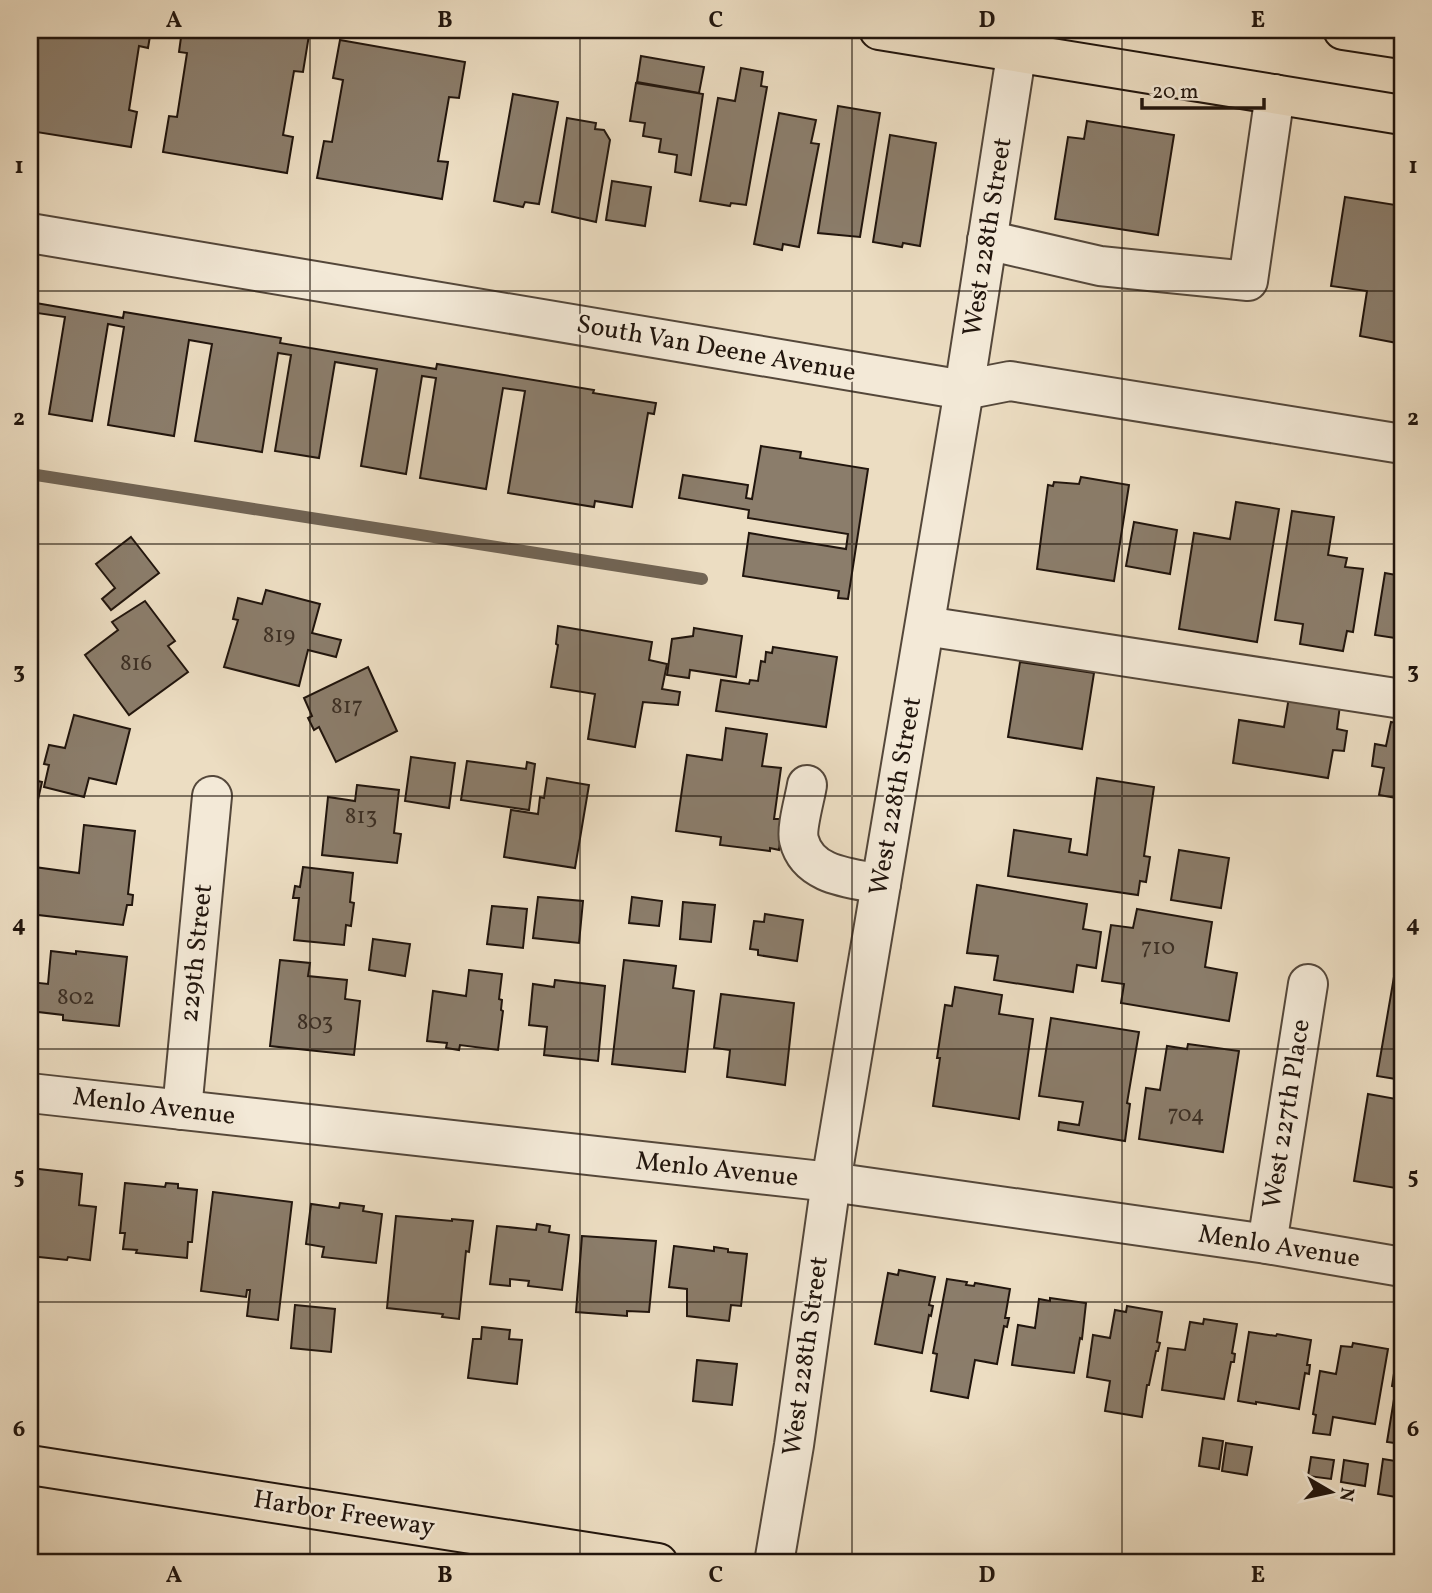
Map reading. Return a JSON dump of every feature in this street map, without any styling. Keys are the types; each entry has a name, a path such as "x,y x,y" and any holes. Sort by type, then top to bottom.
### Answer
{"main road":[{"path":"879,30 1018,41 1275,94 1402,115"},
{"path":"1342,30 1402,39"},
{"name":"Harbor Freeway","path":"30,1465 658,1563"}],"street":[{"name":"West 228th Street","path":"774,1563 794,1445 831,1182 964,390 1018,41"},
{"path":"987,240 1100,266 1248,281 1275,94"},
{"name":"South Van Deene Avenue","path":"30,233 964,390 1010,381 1402,444"},
{"path":"925,626 1402,699"},
{"path":"807,785 798,838 810,863 839,876 881,884"},
{"name":"229th Street","path":"182,1110 212,796"},
{"name":"West 227th Place","path":"1267,1244 1308,984"},
{"name":"Menlo Avenue","path":"30,1093 831,1182 1267,1244 1402,1267"}],"building":[{"path":"33,30 151,30 148,48 139,46 129,110 137,112 131,147 30,131 30,49"},
{"path":"182,30 275,30 309,35 303,72 294,71 283,135 293,137 287,173 163,152 169,116 177,117 187,53 179,52"},
{"path":"340,40 465,62 459,98 449,97 438,161 448,162 442,199 317,178 324,141 332,142 343,80 333,78"},
{"path":"641,56 704,67 699,93 637,82"},
{"path":"741,68 763,72 761,86 767,87 746,205 731,203 730,206 700,201 718,98 735,101"},
{"path":"636,83 703,94 691,175 675,172 677,155 659,152 661,139 643,136 645,123 630,121"},
{"path":"513,94 558,102 539,204 525,202 523,207 494,201"},
{"path":"838,106 880,113 860,237 818,233"},
{"path":"779,113 816,120 811,143 819,144 799,247 783,244 782,250 754,244"},
{"path":"567,118 596,123 595,129 604,130 610,140 596,222 552,212"},
{"path":"1087,121 1174,135 1158,235 1055,219 1068,137 1084,139"},
{"path":"890,135 936,143 920,246 903,243 902,247 873,242"},
{"path":"612,181 651,187 645,226 606,220"},
{"path":"1345,197 1402,206 1402,344 1360,336 1367,291 1331,286"},
{"path":"30,302 123,318 124,312 281,338 280,343 436,369 437,364 656,403 654,414 648,413 632,507 595,501 594,507 508,493 525,391 503,388 486,489 420,478 436,378 422,376 406,474 361,466 377,369 335,362 319,458 275,451 291,355 278,353 262,452 195,441 212,344 189,340 174,436 108,425 124,327 108,324 92,421 49,414 65,317 30,312"},
{"path":"761,446 801,452 800,458 868,469 848,599 838,598 839,591 743,576 749,533 846,549 848,534 748,518 749,510 679,498 683,475 748,485 746,498 752,499"},
{"path":"1081,477 1129,485 1114,581 1037,569 1048,485 1053,486 1054,482 1079,484"},
{"path":"1236,502 1279,509 1257,642 1179,629 1194,533 1230,539"},
{"path":"1292,511 1334,517 1328,555 1347,558 1345,567 1363,569 1353,632 1347,631 1343,651 1300,644 1303,624 1275,620"},
{"path":"1134,522 1177,530 1170,574 1126,566"},
{"path":"131,537 159,573 111,610 102,599 115,588 96,564"},
{"path":"1385,573 1402,576 1402,639 1375,635"},
{"path":"266,590 320,604 312,633 341,640 336,657 308,650 299,686 224,667 238,620 233,619 238,598 262,604"},
{"path":"145,601 175,641 168,646 188,672 129,715 85,655 118,630 112,622"},
{"path":"558,626 652,642 649,660 667,664 662,689 680,692 678,705 643,702 635,747 588,739 595,694 551,687 558,645"},
{"path":"694,628 742,636 736,677 690,670 689,678 667,675 672,639 693,636"},
{"path":"773,647 837,657 826,727 716,711 721,680 749,684 750,680 758,681 761,661 765,662 766,652 772,653"},
{"path":"1020,662 1094,673 1082,749 1008,737"},
{"path":"368,667 397,731 336,762 319,727 314,730 308,718 312,716 304,698"},
{"path":"1289,697 1340,705 1337,729 1347,731 1344,751 1333,750 1328,778 1233,763 1239,720 1284,727"},
{"path":"74,715 130,729 116,784 89,778 84,797 44,787 49,765 44,764 49,745 65,748"},
{"path":"1391,722 1402,724 1402,799 1379,795 1384,768 1372,766 1375,744 1386,746"},
{"path":"726,728 767,734 762,766 781,768 774,819 783,819 779,850 720,845 721,837 676,831 687,755 722,760"},
{"path":"411,757 455,763 449,808 405,801"},
{"path":"467,761 526,769 527,762 535,764 529,810 461,800"},
{"path":"547,778 589,785 575,868 504,857 511,810 538,814 540,797 544,798"},
{"path":"1097,778 1154,787 1144,856 1150,857 1146,882 1140,881 1138,895 1008,876 1014,830 1071,839 1069,852 1087,855"},
{"path":"30,779 42,782 34,817 30,816"},
{"path":"357,785 399,790 394,833 401,834 397,863 322,855 328,797 355,801"},
{"path":"84,825 135,831 128,894 133,895 132,905 127,905 123,925 30,914 30,871 34,871 34,867 79,873"},
{"path":"1179,850 1229,858 1221,908 1171,900"},
{"path":"303,867 353,873 350,902 354,903 351,926 346,925 344,945 294,940 299,898 293,898 295,886 300,887"},
{"path":"977,885 1087,904 1083,929 1101,932 1096,968 1077,965 1073,992 994,980 998,956 967,953"},
{"path":"538,897 583,901 579,943 533,938"},
{"path":"632,897 662,901 659,926 629,923"},
{"path":"683,902 715,905 711,942 680,939"},
{"path":"492,906 527,909 523,948 487,944"},
{"path":"1137,909 1212,922 1205,967 1237,973 1229,1021 1121,1003 1124,984 1102,981 1111,925 1133,928"},
{"path":"765,914 803,920 797,961 758,955 758,950 750,949 754,921 764,922"},
{"path":"373,939 410,944 405,976 369,970"},
{"path":"51,951 127,957 119,1026 63,1020 63,1015 30,1011 30,982 48,984"},
{"path":"280,960 310,963 308,976 347,980 345,999 360,1001 354,1055 270,1046"},
{"path":"624,960 676,966 673,988 694,991 685,1072 612,1064"},
{"path":"469,970 502,974 499,999 502,1000 503,1011 498,1050 460,1045 459,1050 446,1048 447,1043 427,1041 433,991 466,996"},
{"path":"1395,971 1402,972 1402,1080 1377,1076"},
{"path":"555,980 605,986 598,1061 544,1055 547,1027 529,1025 533,984 554,987"},
{"path":"955,987 1002,995 999,1014 1033,1019 1019,1119 933,1106 945,1005 952,1006"},
{"path":"721,994 794,1003 785,1085 727,1077 730,1050 714,1048"},
{"path":"1051,1018 1139,1032 1127,1103 1130,1104 1125,1141 1058,1130 1059,1122 1079,1125 1083,1102 1039,1096"},
{"path":"1188,1044 1239,1051 1223,1152 1139,1139 1146,1088 1160,1090 1167,1046 1187,1049"},
{"path":"1368,1094 1402,1100 1402,1189 1354,1181"},
{"path":"30,1168 82,1174 79,1205 96,1207 90,1260 30,1256"},
{"path":"125,1183 165,1187 166,1183 178,1184 178,1188 197,1190 192,1242 188,1242 187,1258 136,1253 137,1250 123,1249 125,1233 120,1233"},
{"path":"213,1192 292,1202 278,1320 247,1316 250,1290 247,1290 246,1297 201,1291"},
{"path":"340,1203 364,1206 363,1211 382,1214 376,1263 322,1257 324,1247 306,1244 311,1204 339,1208"},
{"path":"396,1216 473,1221 469,1252 466,1251 459,1319 442,1317 443,1314 387,1308"},
{"path":"537,1224 550,1226 549,1232 569,1235 562,1290 528,1286 529,1281 510,1279 510,1286 490,1284 497,1226 536,1230"},
{"path":"582,1236 656,1241 649,1312 627,1311 627,1316 576,1312"},
{"path":"674,1246 714,1251 714,1247 747,1254 741,1306 731,1305 729,1321 687,1316 687,1289 669,1287"},
{"path":"899,1270 935,1277 929,1305 933,1306 922,1353 875,1344 888,1273 898,1275"},
{"path":"947,1279 967,1282 966,1285 974,1286 975,1283 1010,1289 1005,1318 1009,1318 1007,1327 1004,1326 997,1364 975,1360 968,1398 931,1391 937,1354 933,1353"},
{"path":"1050,1298 1086,1303 1082,1339 1080,1338 1074,1373 1012,1365 1018,1325 1035,1328 1039,1299 1050,1301"},
{"path":"295,1305 335,1309 331,1352 291,1348"},
{"path":"1127,1306 1162,1312 1157,1342 1160,1343 1147,1385 1142,1417 1105,1411 1110,1381 1087,1377 1093,1335 1110,1338 1115,1310 1126,1312"},
{"path":"1204,1319 1237,1324 1232,1353 1235,1354 1234,1362 1231,1362 1224,1399 1162,1390 1168,1348 1185,1350 1190,1322 1203,1324"},
{"path":"482,1327 510,1330 509,1339 522,1340 517,1384 468,1378 473,1339 481,1339"},
{"path":"1249,1332 1311,1340 1307,1365 1310,1365 1309,1374 1305,1373 1299,1409 1238,1401"},
{"path":"1353,1343 1388,1349 1375,1424 1333,1417 1330,1435 1313,1433 1316,1415 1313,1414 1320,1371 1336,1374 1341,1346 1352,1347"},
{"path":"1398,1348 1402,1348 1402,1444 1387,1442 1396,1387 1392,1386"},
{"path":"697,1360 737,1364 732,1405 693,1401"},
{"path":"1203,1438 1223,1441 1219,1469 1199,1466"},
{"path":"1226,1443 1252,1447 1247,1475 1222,1471"},
{"path":"1311,1457 1334,1460 1331,1479 1308,1476"},
{"path":"1383,1459 1402,1462 1402,1498 1378,1494"},
{"path":"1344,1460 1368,1464 1365,1486 1341,1482"}],"waterway":[{"path":"30,474 702,579"}]}
